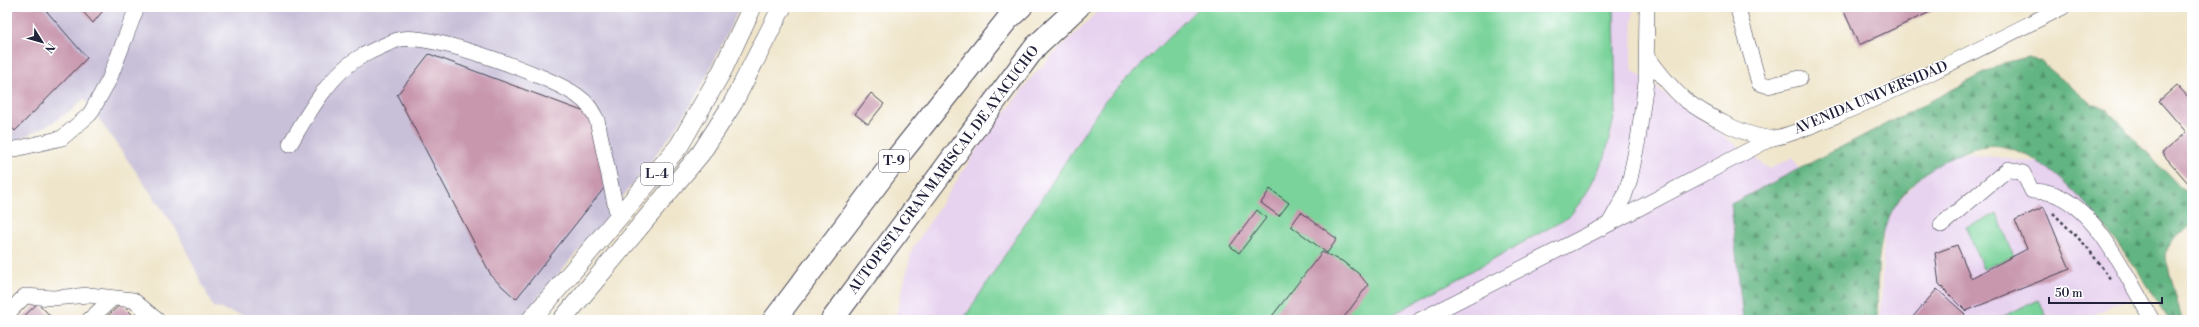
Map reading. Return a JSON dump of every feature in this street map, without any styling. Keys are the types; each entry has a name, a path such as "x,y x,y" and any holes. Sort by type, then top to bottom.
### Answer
{"highway":[{"name":"T-9","path":"774,320 892,164 1008,20 1021,7"},
{"name":"AUTOPISTA GRAN MARISCAL DE AYACUCHO","path":"832,320 1036,46 1078,7"}],"main road":[{"name":"L-4","path":"531,320 679,146 722,72 752,7"},
{"name":"L-4","path":"562,320 701,153 717,131 782,7"}],"street":[{"path":"7,151 62,138 90,114 109,80 137,7"},
{"path":"1609,224 1624,197 1633,167 1646,82 1647,7"},
{"path":"1742,7 1739,13 1759,83 1768,86 1800,78"},
{"name":"AVENIDA UNIVERSIDAD","path":"1420,320 1609,224 1772,138 1816,124 1876,99 1965,58 2063,7"},
{"path":"290,144 309,112 333,80 361,56 402,39 434,42 510,63 578,96 590,106 597,120 618,218"},
{"path":"1647,56 1669,84 1690,102 1735,128 1772,138"},
{"path":"1941,225 2008,169 2023,173 2032,191 2053,193 2083,212 2116,257 2152,320"},
{"path":"7,296 53,298 89,295 133,300 157,320"},
{"path":"7,314 25,296"},
{"path":"89,320 113,298"}],"path":[{"path":"2053,213 2087,247 2114,285"}],"shaded area":[{"path":"7,7 740,7 699,92 675,130 603,222 519,320 259,320 213,307 176,229 84,98 72,110 52,123 7,145"},
{"path":"1102,7 1633,7 1632,70 1770,169 1793,157 1872,320 895,320 912,249 976,151 1036,72"},
{"path":"1950,152 2063,165 2145,291 2083,320 1880,320 1885,215 1916,182"}],"green space":[{"path":"1199,7 1614,7 1616,109 1605,157 1585,196 1569,217 1383,320 963,320 1104,102"},
{"path":"2028,57 2040,61 2089,102 2108,111 2180,187 2192,197 2192,225 2174,239 2168,247 2166,259 2182,320 2169,320 2118,244 2074,191 2050,170 2025,154 1993,145 1971,149 1943,161 1914,183 1901,197 1891,213 1880,246 1877,282 1877,320 1743,320 1731,204 2004,63"},
{"path":"1997,214 2014,256 1983,269 1966,227"},
{"path":"2039,300 2048,320 1996,320 1996,319"}],"building":[{"path":"7,7 43,7 87,58 15,131 7,122"},
{"path":"79,7 106,7 93,23"},
{"path":"1842,7 1941,7 1859,45"},
{"path":"429,54 590,114 605,187 516,299 492,277 397,95"},
{"path":"2177,85 2192,101 2192,181 2189,184 2162,153 2186,132 2159,101"},
{"path":"871,93 884,104 868,124 855,114"},
{"path":"1270,189 1289,203 1279,216 1261,203"},
{"path":"2044,207 2070,269 1966,311 1939,284 1935,253 1957,245 1971,278 2027,249 2015,220"},
{"path":"1257,210 1266,218 1239,253 1230,246"},
{"path":"1301,212 1337,239 1327,253 1291,226"},
{"path":"1322,252 1342,261 1359,274 1368,285 1342,320 1269,320"},
{"path":"1937,289 1965,314 1960,320 1910,320"},
{"path":"38,303 54,320 20,320"},
{"path":"122,303 137,320 103,320"}]}
